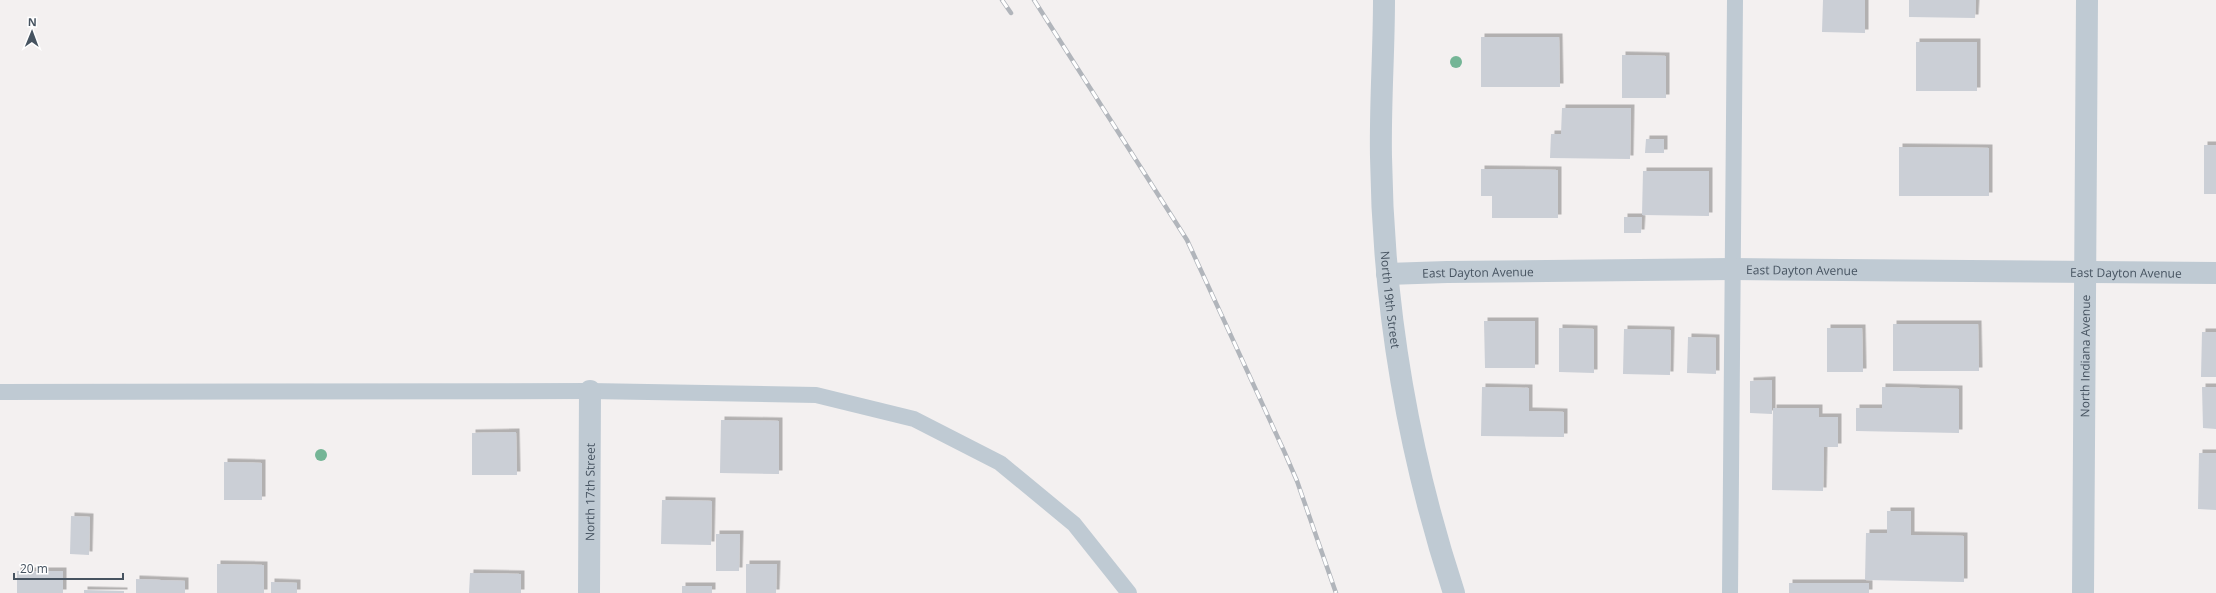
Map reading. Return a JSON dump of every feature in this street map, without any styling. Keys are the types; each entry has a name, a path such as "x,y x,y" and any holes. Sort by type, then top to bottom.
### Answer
{"street":[{"name":"North 19th Street","path":"1384,0 1381,156 1387,274 1400,366 1424,493 1454,593"},
{"name":"North Indiana Avenue","path":"2083,593 2088,0"},
{"name":"East Dayton Avenue","path":"1387,274 1732,269 2216,273"},
{"name":"North 17th Street","path":"590,391 590,593"}],"lane":[{"path":"1730,593 1735,0"},
{"path":"0,392 590,391 816,395 914,419 1000,463 1074,524 1129,593"}],"building":[{"path":"1823,0 1865,0 1865,33 1822,32"},
{"path":"1909,0 1976,0 1975,18 1909,17"},
{"path":"1481,37 1559,37 1560,87 1481,87"},
{"path":"1916,42 1977,42 1977,91 1916,91"},
{"path":"1622,55 1666,56 1666,98 1622,98"},
{"path":"1562,108 1631,108 1630,159 1550,158 1551,134 1561,134"},
{"path":"1646,139 1664,139 1664,153 1645,153"},
{"path":"2204,145 2216,145 2216,194 2204,194"},
{"path":"1899,147 1989,148 1989,196 1899,196"},
{"path":"1481,169 1558,170 1558,218 1492,218 1492,196 1481,196"},
{"path":"1643,171 1709,171 1709,216 1642,215"},
{"path":"1624,217 1642,217 1641,233 1624,233"},
{"path":"1484,321 1535,321 1535,368 1485,368"},
{"path":"1893,324 1978,324 1979,371 1893,371"},
{"path":"1559,328 1594,329 1594,373 1559,372"},
{"path":"1827,328 1862,328 1863,372 1827,372"},
{"path":"1624,329 1671,330 1670,375 1623,374"},
{"path":"2202,332 2216,332 2216,377 2201,377"},
{"path":"1688,337 1716,338 1716,374 1687,373"},
{"path":"1772,380 1772,414 1750,413 1750,381"},
{"path":"1482,387 1529,388 1529,411 1564,412 1564,437 1481,436"},
{"path":"1882,387 1959,389 1959,433 1856,431 1856,408 1882,408"},
{"path":"2202,387 2216,387 2216,429 2203,428"},
{"path":"1773,408 1819,408 1819,417 1838,417 1838,447 1824,447 1823,491 1772,490"},
{"path":"721,420 779,421 779,474 720,473"},
{"path":"516,432 517,475 472,475 472,433"},
{"path":"2199,453 2216,453 2216,510 2198,509"},
{"path":"224,462 262,463 262,500 224,500"},
{"path":"662,500 712,501 711,545 661,544"},
{"path":"1887,511 1911,511 1911,535 1964,536 1964,582 1865,580 1866,533 1887,533"},
{"path":"71,516 90,517 89,555 70,554"},
{"path":"716,534 740,534 739,571 716,571"},
{"path":"217,564 264,565 264,593 217,593"},
{"path":"746,564 777,564 776,593 746,593"},
{"path":"17,571 63,571 63,593 17,593"},
{"path":"470,573 521,574 521,593 469,593"},
{"path":"136,579 185,581 185,593 136,593"},
{"path":"271,582 297,583 297,593 271,593"},
{"path":"1789,583 1869,583 1869,593 1789,593"},
{"path":"682,586 712,586 712,593 682,593"},
{"path":"84,590 124,591 124,593 84,593"}],"railway":[{"path":"1002,0 1011,13"},
{"path":"1034,0 1187,240 1297,481 1336,593"}]}
